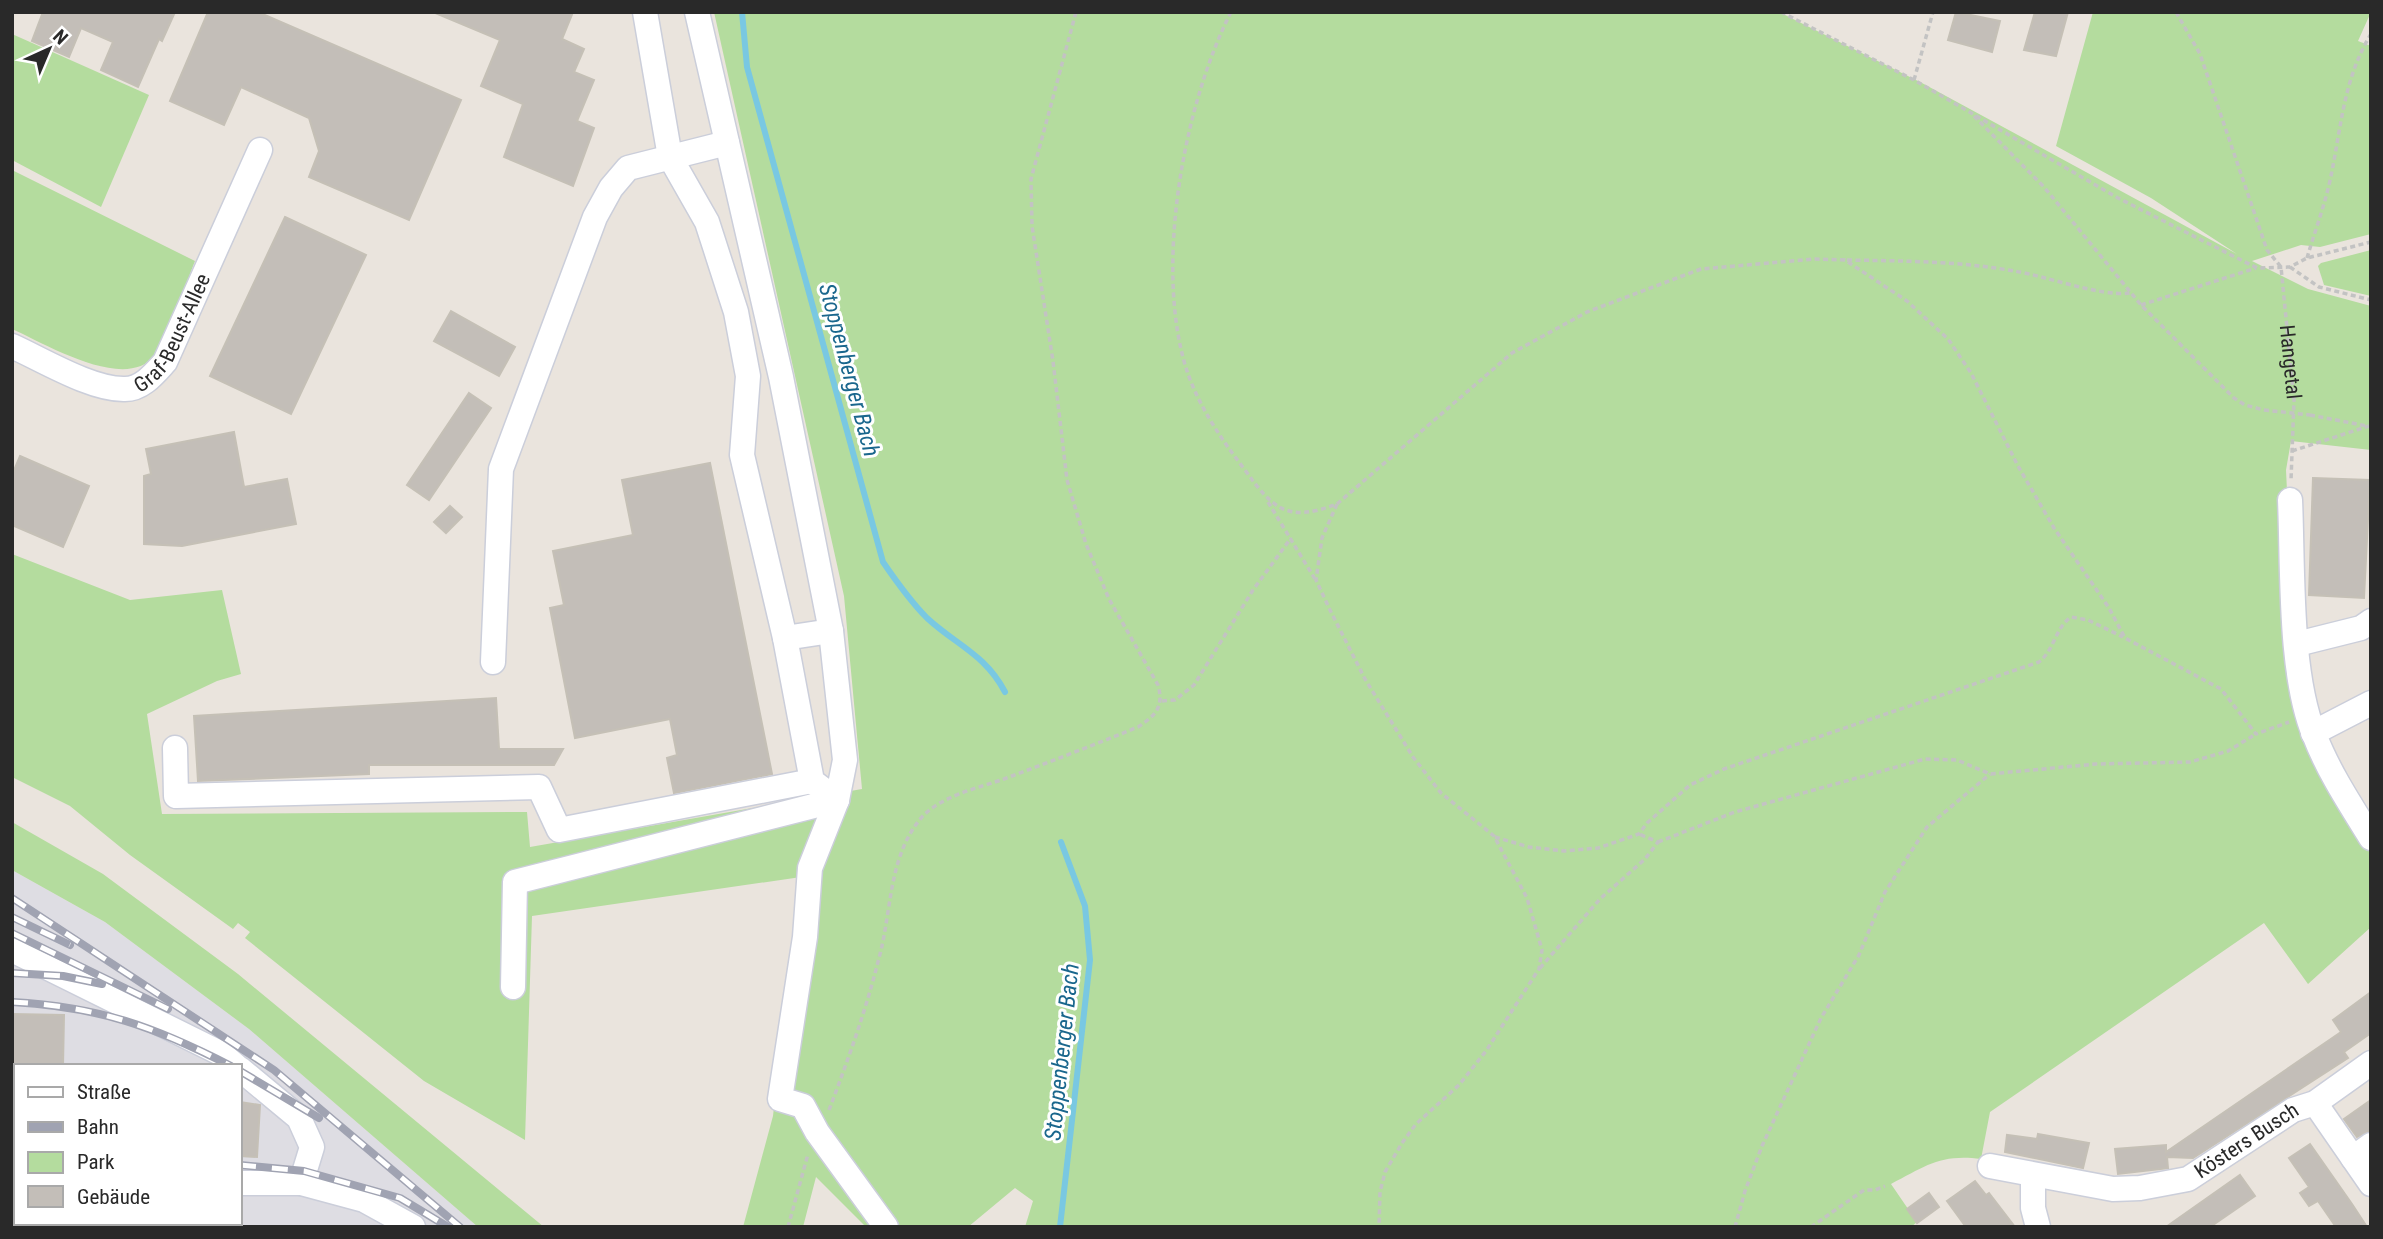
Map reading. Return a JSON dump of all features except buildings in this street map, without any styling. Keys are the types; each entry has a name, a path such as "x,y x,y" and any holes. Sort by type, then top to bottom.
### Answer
{"street":[{"path":"645,12 670,157 707,222 736,312 748,376 742,455 785,638 812,781 837,800"},
{"path":"697,12 781,377 831,631 845,760 837,800 810,868 805,937 780,1099 803,1106 817,1132 886,1227"},
{"path":"494,662 501,469 595,217 611,188 628,168 727,143"},
{"name":"Graf-Beust-Allee","path":"12,346 101,385 126,389 151,378 165,362 260,150"},
{"path":"2290,500 2297,644 2310,724 2331,772 2371,838"},
{"path":"2297,644 2361,628 2371,621"},
{"path":"785,638 831,631"},
{"path":"2310,724 2371,703"},
{"path":"175,748 176,796 539,787 559,830 812,781"},
{"path":"513,987 515,882 837,800"},
{"path":"12,950 222,1054 234,1064"},
{"name":"Kösters Busch","path":"1990,1166 2113,1189 2177,1182 2205,1170 2293,1110 2315,1103 2371,1063"},
{"path":"242,1070 299,1118 312,1147 302,1183"},
{"path":"2315,1103 2362,1152 2371,1184"},
{"path":"2033,1176 2033,1208 2038,1227"},
{"path":"242,1182 302,1183 364,1200 413,1227"}],"path":[{"path":"788,1227 810,1147 852,1050 879,960 886,930 889,889 912,833 923,816 960,795 1138,727 1156,715 1162,701 1158,685 1109,599 1086,544 1067,480 1054,361 1032,226 1031,179 1076,12"},
{"path":"1231,12 1210,52 1185,143 1174,239 1175,313 1188,373 1213,426 1291,538 1316,580 1365,679 1413,757 1441,793 1494,836 1529,848 1564,851 1598,848 1639,835 1658,842"},
{"path":"1781,12 1914,80 2118,198 2257,268"},
{"path":"1914,80 1933,12"},
{"name":"Hangetal","path":"2176,12 2200,54 2267,250 2281,267 2294,400 2290,500"},
{"path":"2307,258 2329,186 2346,90 2371,34"},
{"path":"1970,112 2044,187 2141,305 2234,398 2245,405 2264,410 2311,415 2370,427"},
{"path":"2141,305 2257,268 2290,267 2307,258 2371,242"},
{"path":"1267,500 1290,512 1320,511 1336,504 1512,353 1577,317 1701,269 1815,260 1968,264 2063,280 2110,294 2131,293"},
{"path":"1845,260 1906,301 1948,339 1971,373 2018,467 2054,528 2109,608 2125,638"},
{"path":"2290,267 2319,287 2371,300"},
{"path":"2292,451 2370,427"},
{"path":"1316,580 1322,538 1336,504"},
{"path":"1162,701 1175,700 1194,685 1253,590 1291,538"},
{"path":"1639,835 1647,822 1690,785 1724,769 2039,662 2053,648 2059,631 2071,617 2088,620 2221,688 2256,734"},
{"path":"1379,1227 1380,1192 1385,1172 1402,1143 1416,1124 1459,1085 1486,1051 1539,970 1600,899 1646,859 1658,842 1735,812 1898,764 1942,758 1958,760 1990,774 2096,764 2190,762 2228,751 2256,734 2310,724"},
{"path":"1735,1227 1762,1146 1821,1018 1859,955 1885,892 1927,827 1990,774"},
{"path":"1494,836 1534,917 1542,950 1539,970"},
{"path":"1811,1227 1864,1189 1875,1190 1885,1186"}],"shaded area":[{"path":"12,870 105,922 249,1029 478,1227 12,1227"}],"green space":[{"path":"714,12 1779,12 1922,83 2237,254 2151,198 2056,146 2093,12 2371,12 2358,41 2371,46 2371,234 2320,247 2301,245 2252,261 2308,289 2371,306 2371,450 2291,441 2286,470 2294,642 2302,714 2371,846 2371,927 2308,984 2264,923 1990,1112 1981,1159 1944,1160 1891,1184 1917,1222 1911,1227 1025,1227 1033,1201 1015,1188 968,1227 866,1227 816,1177 803,1227 743,1227 773,1116 801,877 532,916 525,1140 424,1081 245,938 250,932 238,923 233,929 130,855 70,806 12,777 12,554 130,600 222,590 241,674 217,681 147,714 162,814 527,812 530,847 862,789 844,596"},
{"path":"12,34 149,95 101,207 12,160"},
{"path":"12,170 195,261 160,347 155,355 142,365 125,369 85,362 12,329"},
{"path":"2371,250 2371,296 2324,285 2318,266 2321,263"},
{"path":"12,822 103,874 238,974 544,1227 478,1227 249,1029 105,922 12,870"}],"waterway":[{"name":"Stoppenberger Bach","path":"742,12 747,67 883,562 921,611 979,659 1005,692"},
{"name":"Stoppenberger Bach","path":"1060,1227 1090,960 1085,906 1061,842"}],"railway":[{"path":"12,898 274,1070 460,1227"},
{"path":"12,917 70,945"},
{"path":"12,933 168,1009"},
{"path":"12,973 63,976 102,984"},
{"path":"12,1002 72,1008 125,1021 151,1029 227,1064"},
{"path":"242,1072 319,1118"},
{"path":"242,1165 304,1171 400,1198 448,1227"}]}
